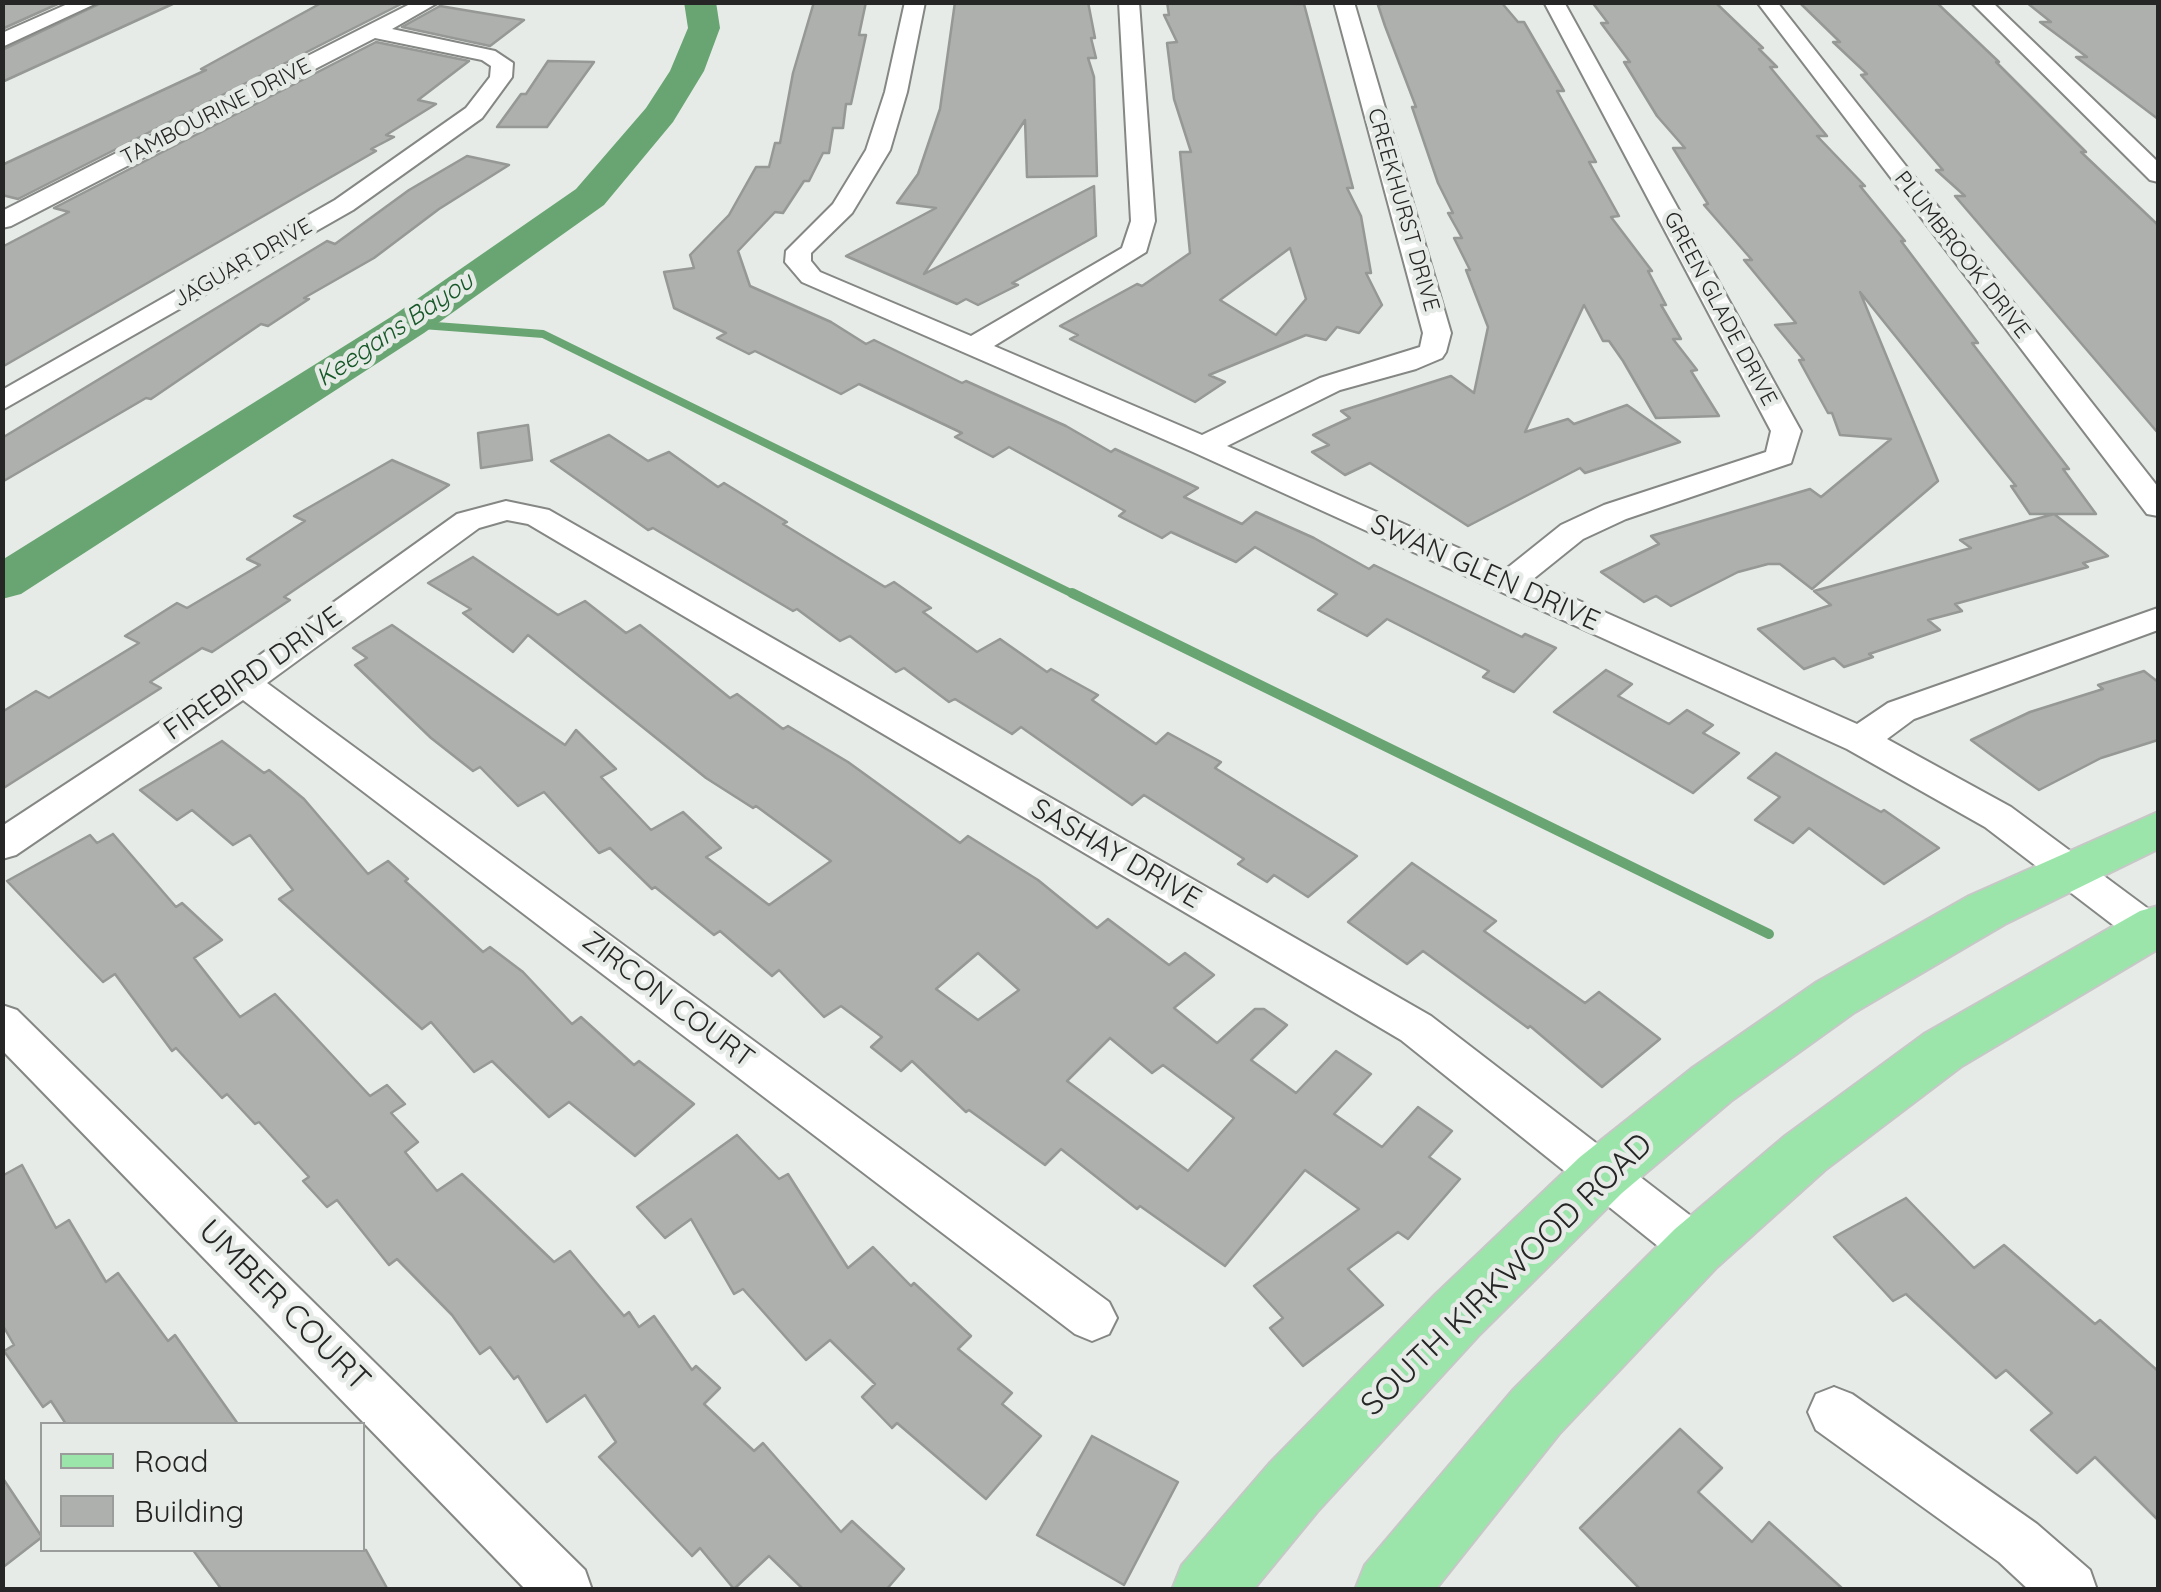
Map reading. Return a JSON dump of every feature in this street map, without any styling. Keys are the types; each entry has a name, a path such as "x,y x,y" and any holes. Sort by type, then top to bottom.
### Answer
{"main road":[{"name":"SOUTH KIRKWOOD ROAD","path":"1206,1590 1293,1488 1458,1314 1602,1175 1711,1085 1836,997 1987,910 2158,829"},
{"path":"1390,1590 1536,1412 1696,1248 1806,1153 1943,1050 2153,927"}],"street":[{"path":"2,41 90,2"},
{"name":"TAMBOURINE DRIVE","path":"2,221 430,2"},
{"name":"SWAN GLEN DRIVE","path":"915,2 896,92 878,150 844,208 799,251 798,262 811,277 1203,446 1860,740 1998,817 2153,927"},
{"path":"972,346 1132,252 1143,221 1129,2"},
{"name":"CREEKHURST DRIVE","path":"1203,446 1330,384 1406,364 1432,352 1438,333 1344,2"},
{"name":"GREEN GLADE DRIVE","path":"1508,584 1572,532 1616,512 1780,456 1786,431 1554,2"},
{"name":"PLUMBROOK DRIVE","path":"1766,2 2158,507"},
{"path":"1980,2 2158,175"},
{"name":"JAGUAR DRIVE","path":"2,402 344,205 475,112 500,77 502,63 488,55 374,32"},
{"name":"FIREBIRD DRIVE","path":"2,846 244,683 468,522 506,510"},
{"name":"SASHAY DRIVE","path":"506,510 538,516 1416,1028 1696,1248"},
{"path":"1860,740 1901,711 2158,618"},
{"name":"ZIRCON COURT","path":"244,683 1092,1318"},
{"name":"UMBER COURT","path":"2,1022 565,1590"},
{"path":"1834,1412 2018,1543 2070,1590"}],"building":[{"path":"2,2 62,2 2,29"},
{"path":"103,2 177,2 2,82 2,50"},
{"path":"323,2 405,2 18,199 2,195 2,165 206,70 201,69"},
{"path":"814,2 866,2 859,35 866,35 851,104 846,104 843,128 833,128 829,153 823,153 809,181 804,181 783,213 775,212 738,251 750,286 831,322 866,344 874,340 962,383 966,381 1066,426 1111,452 1115,449 1198,488 1184,497 1242,524 1256,512 1369,569 1374,565 1522,637 1525,634 1556,648 1514,692 1483,677 1489,671 1387,619 1367,636 1318,610 1337,594 1255,547 1236,562 1171,532 1162,538 1119,516 1125,511 1009,447 993,457 955,437 962,433 859,384 841,394 755,351 749,354 717,338 726,333 674,308 664,272 694,268 690,255 729,215 756,167 769,167 775,143 780,143 793,73"},
{"path":"955,2 1088,2 1095,38 1091,38 1096,58 1088,58 1094,77 1097,176 1027,177 1025,120 924,274 1094,186 1096,236 978,305 966,299 957,304 846,256 936,208 897,203 918,174 940,109"},
{"path":"1167,2 1304,4 1353,188 1347,188 1361,216 1371,273 1366,273 1382,305 1359,333 1337,327 1326,340 1306,335 1209,375 1225,382 1195,402 1070,339 1078,335 1060,326 1137,284 1142,286 1190,253 1180,152 1191,152 1174,99 1167,43 1177,42 1164,15 1169,15","holes":["1290,248 1306,299 1276,335 1220,300"]},
{"path":"1501,2 1518,22 1524,22 1564,91 1557,91 1596,162 1589,162 1619,216 1611,217 1652,271 1648,271 1666,305 1661,305 1681,339 1673,339 1697,370 1691,371 1719,416 1656,418 1623,361 1609,341 1603,341 1584,305 1525,432 1568,419 1574,424 1627,405 1680,442 1585,473 1580,468 1468,526 1370,463 1345,475 1312,452 1329,445 1313,435 1350,418 1341,411 1451,376 1474,393 1488,327 1466,270 1470,270 1454,238 1462,238 1448,213 1453,213 1438,183 1412,107 1416,107 1378,5"},
{"path":"1592,2 1715,2 1763,48 1759,49 1777,67 1770,67 1827,136 1817,136 1865,186 1860,186 1905,241 1901,241 1978,343 1972,343 2069,469 2063,469 2096,514 2030,514 2011,486 2016,486 1860,292 1938,481 1812,589 1780,564 1768,564 1738,572 1671,606 1656,596 1644,602 1601,572 1659,544 1651,536 1810,489 1821,497 1891,439 1840,435 1832,413 1828,413 1799,360 1804,360 1775,325 1796,323 1744,260 1752,260 1704,205 1708,204 1673,148 1685,148 1657,116 1624,62 1630,62 1601,23 1608,23"},
{"path":"1936,2 2086,152 2081,152 2158,225 2158,433 1955,196 1965,196 1936,170 1943,170 1861,75 1867,74 1801,4"},
{"path":"2026,2 2158,2 2158,119 2076,57 2087,57 2040,22 2051,22"},
{"path":"440,6 524,20 490,46 402,27"},
{"path":"376,42 469,61 418,100 436,104 386,135 394,137 371,149 376,151 2,367 2,247 69,212 54,208"},
{"path":"548,61 594,62 547,127 497,127 521,94 526,94"},
{"path":"467,156 509,165 439,209 374,258 304,298 309,299 268,326 261,324 151,399 146,398 2,482 2,438 327,241 335,244 409,190"},
{"path":"528,425 532,460 481,468 478,433"},
{"path":"609,435 648,461 669,452 718,487 724,483 885,587 894,582 931,608 923,612 977,652 1000,639 1047,672 1051,669 1098,695 1092,700 1156,744 1168,733 1221,762 1215,768 1357,856 1308,897 1274,875 1267,882 1238,864 1244,859 1144,795 1132,805 1021,727 1012,734 955,699 949,702 904,668 896,672 850,636 840,641 797,609 793,611 653,528 648,530 551,461"},
{"path":"392,460 449,485 284,597 290,600 212,652 202,648 150,682 161,688 2,789 2,712 36,691 49,698 139,643 125,636 177,603 187,608 260,565 247,559 305,521 294,516"},
{"path":"2054,514 2108,556 2083,563 2088,567 1955,604 1962,611 1928,620 1940,630 1869,654 1873,657 1844,667 1834,658 1804,669 1758,629 1831,605 1814,591 1971,548 1960,540"},
{"path":"473,557 558,615 585,601 626,633 640,625 730,698 737,694 783,729 788,726 848,762 960,843 968,836 1038,880 1097,928 1108,919 1169,965 1185,953 1214,975 1174,1008 1217,1043 1255,1009 1264,1009 1287,1025 1251,1060 1296,1093 1336,1051 1371,1074 1334,1114 1382,1147 1418,1107 1452,1131 1429,1157 1460,1179 1408,1239 1398,1232 1348,1269 1383,1305 1303,1366 1270,1328 1283,1318 1254,1286 1359,1209 1305,1170 1225,1266 1140,1206 1137,1209 1061,1149 1045,1165 969,1110 966,1112 912,1061 901,1071 871,1047 882,1037 841,1006 824,1017 779,970 772,976 720,931 714,935 655,887 652,889 610,848 599,853 544,792 518,806 480,767 473,771 431,738 355,665 367,658 353,648 392,625 565,745 576,730 616,769 601,777 651,830 683,812 721,848 706,857 769,905 831,861 756,806 753,808 706,778 528,635 513,652 463,613 471,609 428,583","holes":["978,953 1019,990 978,1020 936,989","1110,1038 1152,1073 1163,1065 1234,1118 1188,1171 1067,1081"]},
{"path":"1606,670 1632,684 1618,696 1669,724 1687,710 1713,725 1703,733 1739,753 1693,793 1554,712"},
{"path":"2144,671 2158,682 2158,740 2101,758 2039,790 1971,740 2030,712 2103,689 2098,685"},
{"path":"222,741 264,773 269,770 304,799 368,874 388,861 483,952 490,947 523,972 572,1024 581,1017 634,1065 639,1061 694,1104 635,1156 569,1102 549,1117 492,1061 474,1072 431,1022 422,1029 279,899 293,890 250,835 233,845 192,810 177,820 140,790"},
{"path":"1776,753 1881,812 1884,810 1939,848 1884,884 1809,828 1793,843 1755,820 1780,797 1748,778"},
{"path":"113,834 176,907 182,903 222,940 194,958 240,1017 275,994 370,1096 387,1085 405,1104 391,1113 418,1142 405,1152 437,1191 462,1174 554,1262 570,1251 624,1316 629,1312 639,1327 654,1316 692,1370 696,1366 720,1388 704,1404 754,1451 763,1443 841,1532 852,1521 904,1569 886,1590 804,1590 769,1556 734,1589 700,1548 692,1556 599,1457 616,1442 585,1395 547,1422 518,1376 514,1379 490,1347 480,1354 452,1315 397,1259 389,1265 337,1200 327,1207 303,1181 309,1177 259,1122 255,1124 227,1094 222,1098 176,1048 172,1051 115,974 103,982 7,881 90,835 97,843"},
{"path":"1412,863 1496,921 1484,931 1585,1003 1599,992 1660,1039 1602,1087 1530,1026 1423,951 1407,964 1348,922"},
{"path":"737,1135 779,1179 788,1174 848,1268 873,1247 911,1286 914,1283 971,1336 958,1349 1012,1393 1002,1404 1041,1436 986,1499 897,1423 892,1428 862,1397 875,1384 830,1340 806,1360 743,1289 734,1294 691,1219 665,1238 637,1207"},
{"path":"22,1165 56,1228 69,1220 106,1282 118,1273 168,1341 175,1335 237,1422 65,1422 51,1401 43,1407 4,1351 14,1345 2,1324 2,1176"},
{"path":"1906,1198 1974,1268 2004,1245 2095,1324 2100,1320 2158,1371 2158,1520 2095,1457 2077,1473 2031,1430 2052,1413 2006,1370 1996,1378 1906,1294 1893,1301 1834,1237"},
{"path":"1680,1429 1722,1468 1698,1492 1752,1542 1769,1522 1844,1590 1641,1590 1580,1528"},
{"path":"1092,1436 1178,1482 1124,1585 1037,1535"},
{"path":"2,1477 40,1539 2,1568"},
{"path":"366,1550 388,1590 222,1590 194,1552"}],"waterway":[{"name":"Keegans Bayou","path":"2,583 409,324 590,197 660,114 687,71 704,28 700,2"},
{"path":"409,324 543,334 1077,596"},
{"path":"1072,593 1769,934"}]}
